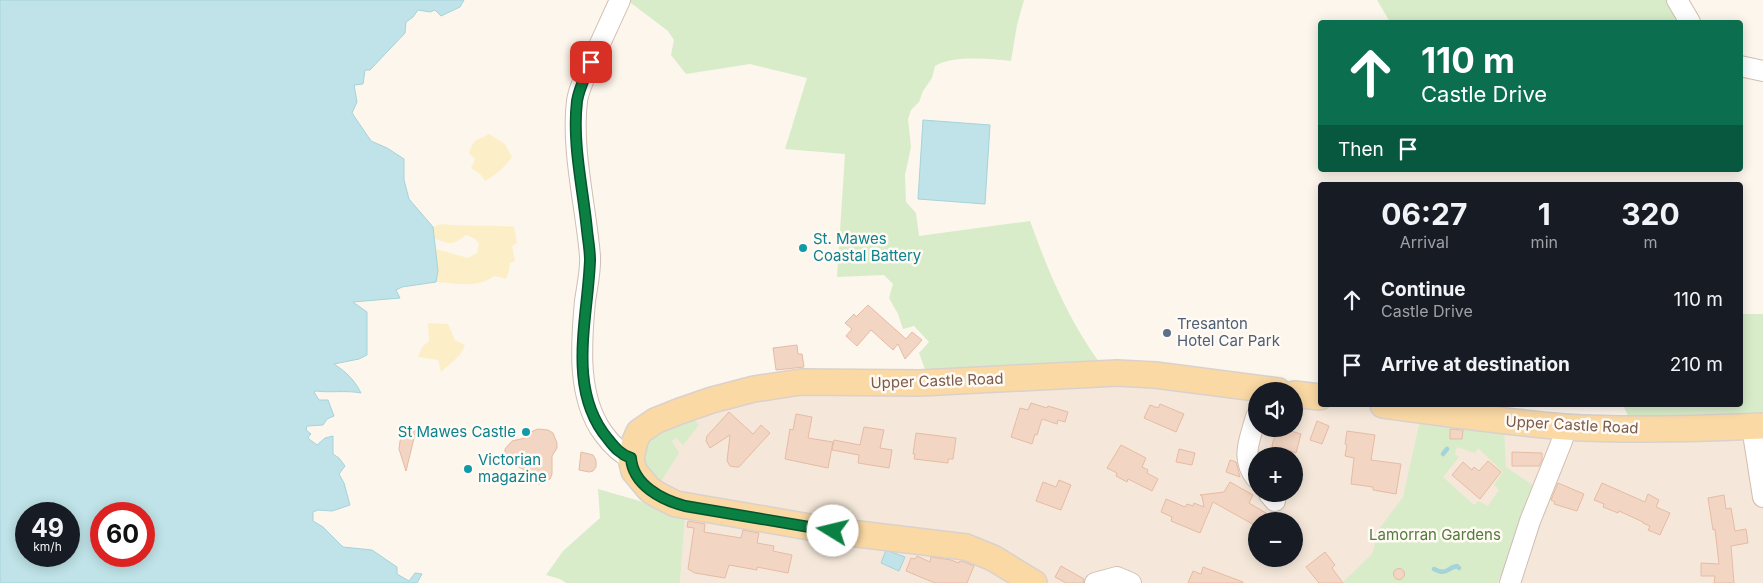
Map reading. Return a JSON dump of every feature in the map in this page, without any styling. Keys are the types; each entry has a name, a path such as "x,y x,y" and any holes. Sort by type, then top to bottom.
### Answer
{"main road":[{"name":"Upper Castle Road","path":"631,461 639,432 655,421 719,398 754,389 789,384 937,382 1117,373 1155,375 1248,388"},
{"path":"1303,395 1318,397"},
{"name":"Upper Castle Road","path":"1399,407 1566,427 1690,429 1758,426"},
{"path":"631,461 637,477 649,489 676,504 833,531 966,547 993,558 1034,583"}],"street":[{"path":"620,0 584,78 577,100 576,123 590,259 584,315 584,378 588,400 597,425 619,452 631,461"},
{"path":"1677,0 1689,20"},
{"path":"1743,67 1763,71"},
{"path":"1758,426 1763,497"},
{"path":"1510,583 1530,521 1566,427"},
{"path":"1248,450 1246,458 1248,465"},
{"path":"1095,583 1117,577 1131,583"}],"shaded area":[{"path":"1005,379 1248,391 1248,437 1303,437 1303,398 1318,404 1318,407 1419,407 1763,426 1763,583 680,583 685,506 637,477 712,400"}],"green space":[{"path":"627,0 1024,0 1017,25 1011,61 962,59 952,60 935,66 932,78 923,91 919,102 911,110 908,119 911,147 905,175 906,202 916,213 919,236 1030,221 1068,312 1099,362 926,372 919,353 929,342 914,326 903,329 898,314 889,298 893,284 884,275 837,277 845,154 785,149 807,78 750,64 686,74 671,55 674,40 668,31"},
{"path":"1377,0 1672,0 1684,20 1389,20"},
{"path":"1743,314 1763,314 1763,416 1630,420 1624,407 1743,407"},
{"name":"Lamorran Gardens","path":"1421,416 1504,427 1506,467 1537,488 1514,547 1497,583 1342,583 1372,554 1379,529 1403,497","holes":["1457,447 1475,453 1478,448 1503,472 1494,485 1499,490 1488,506 1478,501 1474,505 1443,477 1459,457 1455,454"]},
{"path":"692,418 699,425 683,445 676,438 672,441 679,453 657,488 638,463 648,434"},
{"path":"598,489 685,514 680,583 566,583 546,575 563,551 600,518"}],"sand":[{"path":"489,134 505,144 512,157 500,170 485,181 480,174 471,168 475,159 469,153 477,140"},
{"path":"441,224 514,227 517,243 512,246 515,261 510,263 506,279 494,276 481,283 473,284 436,282 438,271 436,249 468,258 477,253 479,244 475,239 466,235 458,241 451,243 435,239 433,227"},
{"path":"428,323 448,324 455,340 465,345 460,355 441,372 438,360 418,357 422,347 429,341"}],"water":[{"path":"0,0 464,0 460,7 441,16 435,10 430,12 418,10 406,22 405,33 370,70 365,70 363,84 354,85 357,102 352,113 371,141 387,148 404,159 404,180 409,199 433,227 438,271 436,282 402,287 396,290 400,298 353,302 367,312 367,355 359,359 334,364 349,376 361,393 314,392 319,400 328,400 334,416 327,419 323,425 307,426 306,430 311,434 308,437 309,439 317,445 325,438 333,436 333,454 345,466 339,474 344,483 350,505 332,511 318,510 313,512 313,521 323,527 343,547 372,550 397,567 397,574 409,581 415,573 422,574 417,583 0,583"},
{"path":"923,120 990,125 985,204 918,199"},
{"path":"886,550 905,557 899,571 881,563"}],"building":[{"path":"868,305 906,339 912,332 922,340 905,359 898,344 893,350 871,330 857,346 846,336 852,329 845,323 854,314 856,317"},
{"path":"797,345 798,354 802,354 804,367 776,370 773,348"},
{"path":"1031,403 1068,412 1065,422 1058,420 1057,424 1042,419 1032,444 1011,437 1020,408 1028,410"},
{"path":"1160,404 1184,414 1176,432 1144,418 1150,405 1158,408"},
{"path":"729,412 753,434 761,425 770,433 739,467 730,466 727,461 730,435 710,448 706,441 707,436"},
{"path":"796,414 812,417 808,438 833,442 828,468 785,459 790,429 793,430"},
{"path":"1317,421 1329,426 1322,444 1310,440"},
{"path":"864,427 884,430 880,448 892,450 889,468 858,463 859,455 832,450 834,440 860,445"},
{"name":"St Mawes Castle","path":"538,429 548,430 553,433 557,443 557,448 552,456 552,474 550,479 539,484 530,481 523,469 510,463 505,454 505,449 512,441 525,438"},
{"path":"1450,429 1463,430 1462,439 1450,439"},
{"path":"416,430 406,471 399,449 400,441 402,437"},
{"path":"1347,431 1375,435 1371,460 1401,464 1396,494 1373,490 1373,487 1351,484 1354,458 1345,456"},
{"path":"916,433 956,438 953,459 948,459 948,463 914,459"},
{"path":"1274,437 1300,437 1298,447 1273,447"},
{"path":"1121,445 1146,458 1142,467 1148,470 1147,473 1158,479 1152,491 1128,479 1127,482 1116,476 1117,473 1107,468"},
{"path":"1179,449 1195,453 1192,465 1176,462"},
{"path":"581,452 593,455 596,460 596,467 593,471 579,470"},
{"path":"1512,452 1542,453 1542,460 1539,466 1512,466"},
{"path":"1230,460 1236,462 1240,477 1226,472"},
{"path":"1488,461 1501,472 1480,499 1452,475 1463,462 1472,470 1474,467 1479,471"},
{"path":"1059,480 1071,485 1061,510 1036,501 1043,482 1056,487"},
{"path":"1230,482 1248,492 1248,502 1264,512 1248,512 1248,522 1213,502 1200,533 1171,521 1172,517 1161,512 1166,499 1185,507 1187,504 1193,506 1194,503 1204,507 1202,496 1200,495 1224,492"},
{"path":"1558,483 1584,494 1577,511 1554,504 1555,502 1551,500"},
{"path":"1602,483 1645,502 1648,494 1659,500 1656,507 1670,513 1660,535 1648,530 1650,526 1643,522 1619,511 1618,513 1603,507 1604,504 1594,500"},
{"path":"1724,495 1726,509 1731,508 1735,531 1746,529 1748,543 1731,546 1734,583 1714,583 1715,576 1701,576 1701,563 1719,564 1715,529 1713,530 1708,498"},
{"path":"688,521 705,524 704,532 741,538 743,530 759,533 757,543 774,546 773,551 792,555 788,573 757,567 757,570 729,565 725,578 695,573 688,569 694,528 687,527"},
{"path":"1325,552 1335,565 1332,568 1343,583 1319,583 1306,567"},
{"path":"917,556 930,562 931,557 959,563 962,561 974,566 967,583 935,583 906,571 911,558 915,559"},
{"path":"1061,566 1084,579 1083,583 1066,583 1055,577"},
{"path":"1203,567 1243,583 1188,583 1193,571 1201,574"},
{"path":"1397,569 1401,569 1404,574 1403,578 1397,579 1394,576 1394,572"}],"waterway":[{"path":"1443,454 1447,449"},
{"path":"1434,569 1442,572 1457,566 1459,568"}],"place":[{"name":"St. Mawes Coastal Battery","path":"803,248"},
{"name":"Tresanton Hotel Car Park","path":"1167,333"},
{"name":"St Mawes Castle","path":"526,432"},
{"name":"Victorian magazine","path":"468,469"}],"route":[{"path":"591,62 577,100 576,123 590,259 584,315 584,378 588,400 597,425 619,452 631,458 637,477 649,489 667,500 685,506 833,531"}]}
